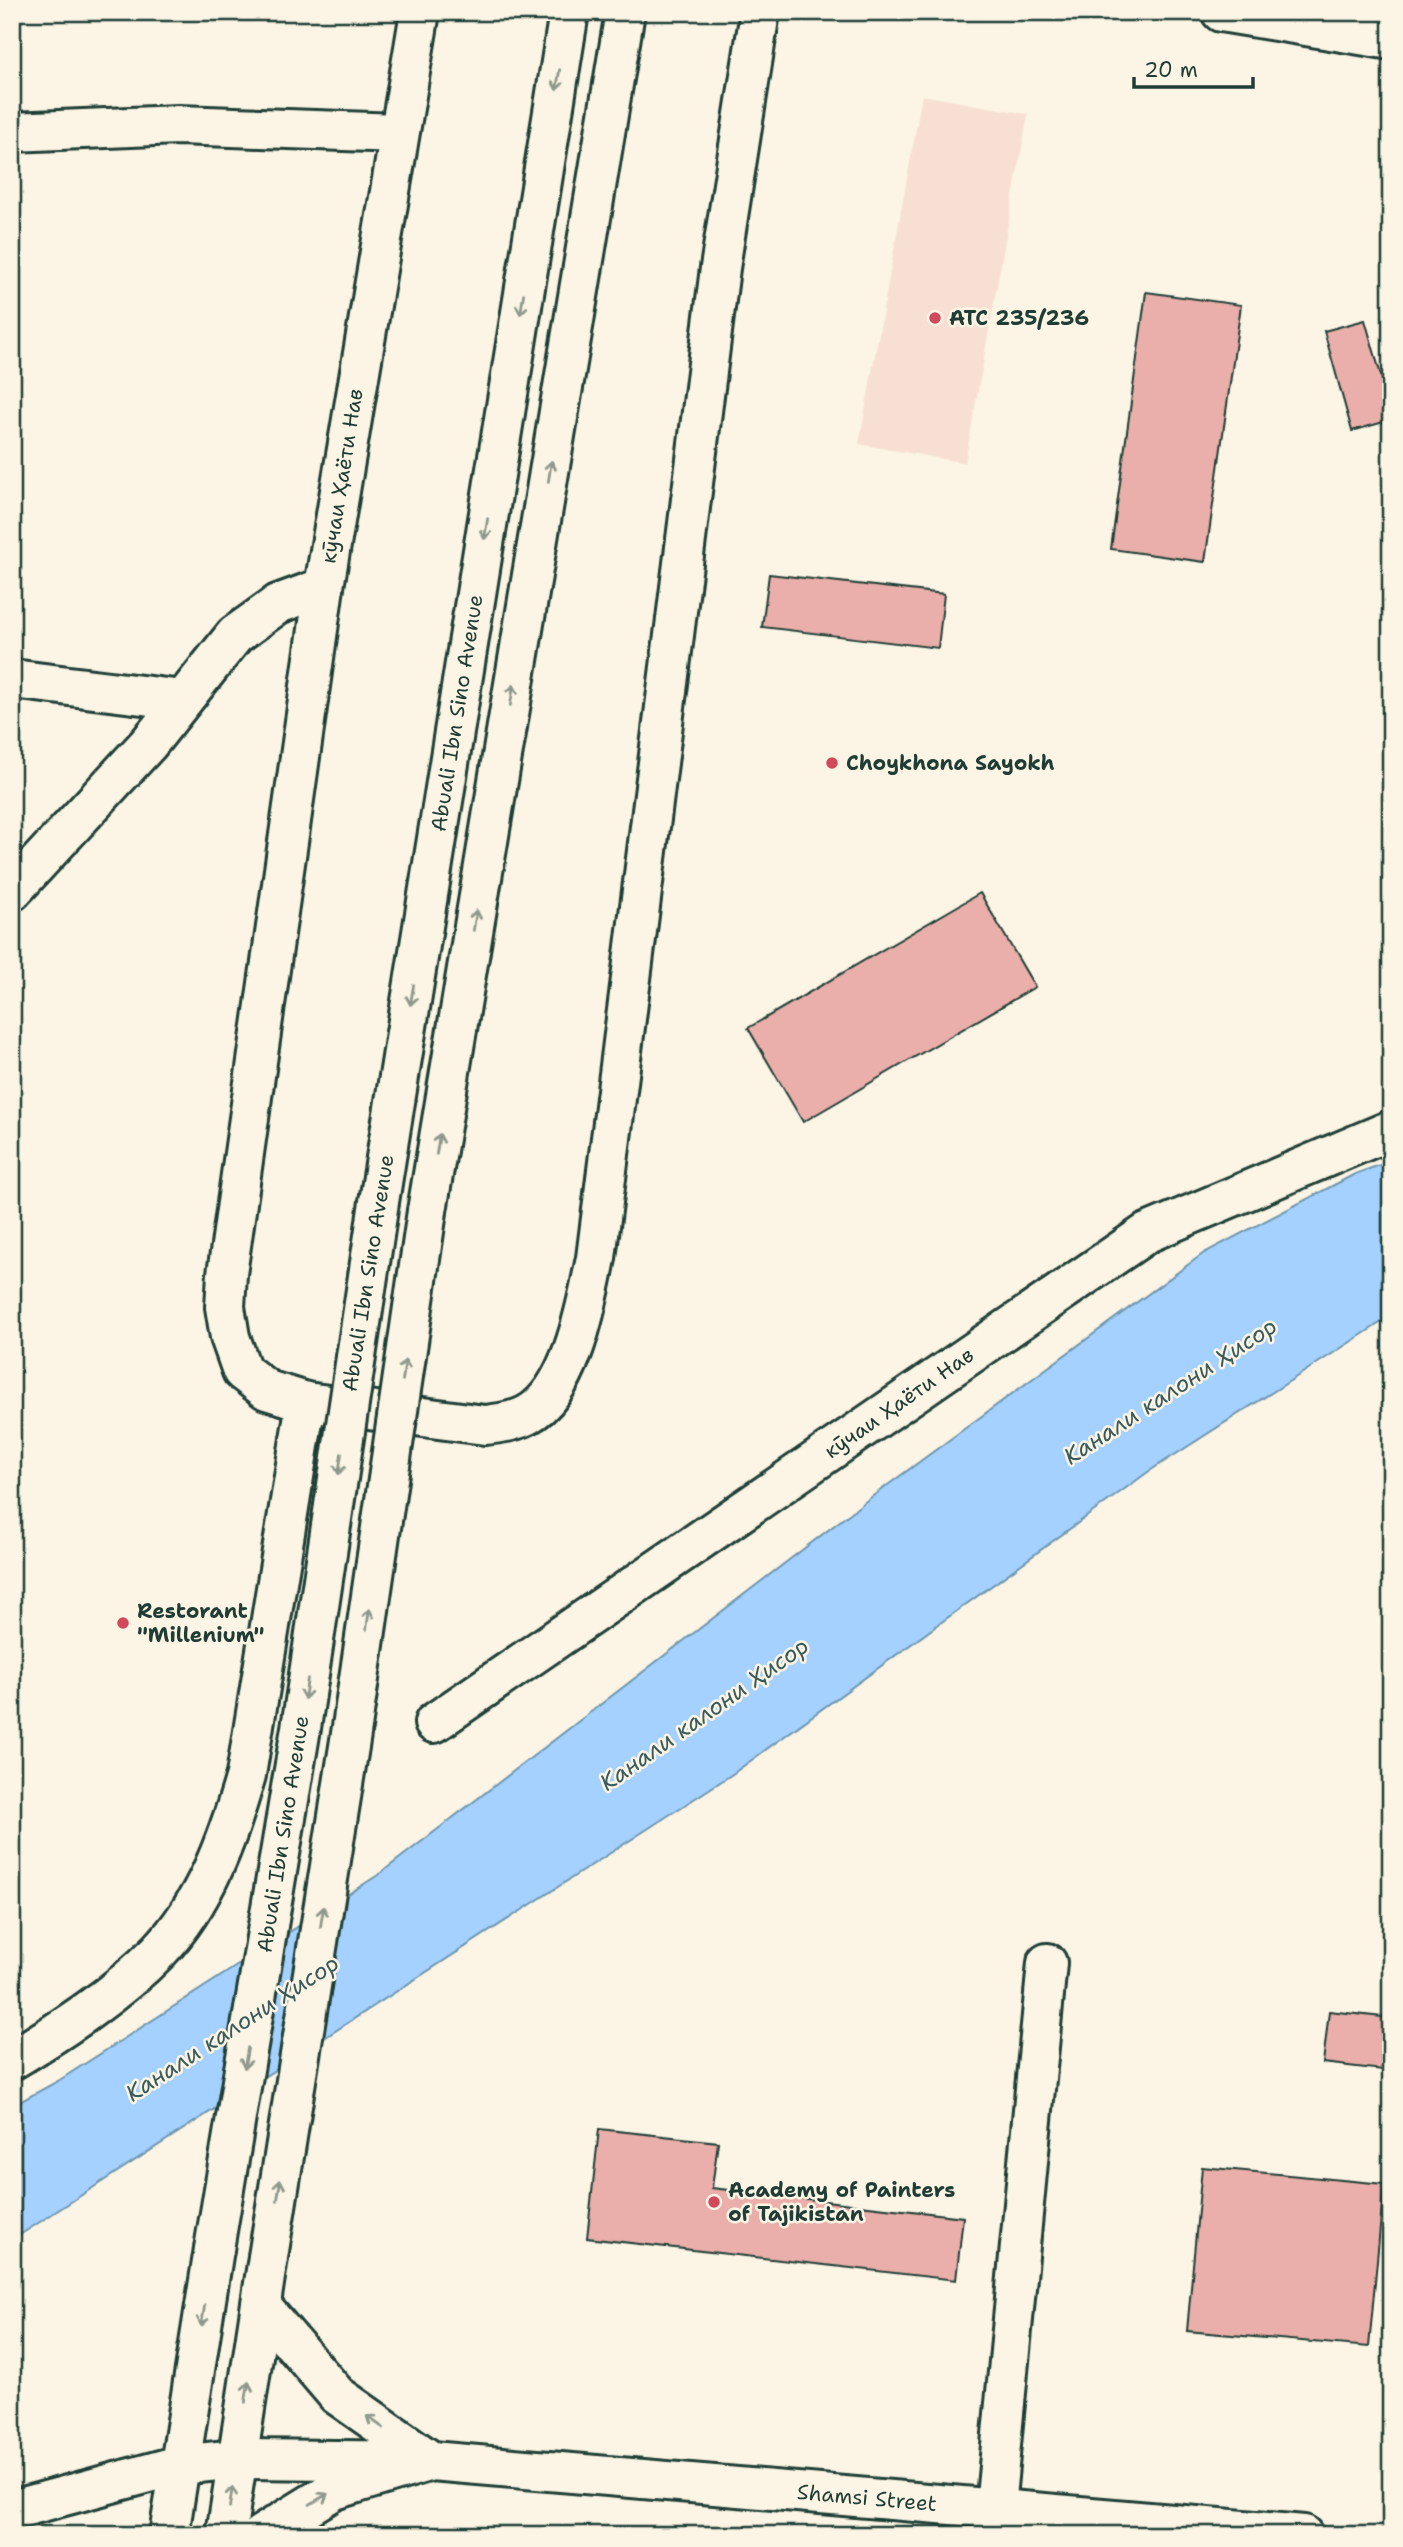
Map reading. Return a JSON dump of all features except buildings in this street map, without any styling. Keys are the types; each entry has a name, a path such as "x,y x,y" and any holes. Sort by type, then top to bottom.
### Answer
{"street":[{"name":"кӯчаи Ҳаёти Нав","path":"12,891 149,743 235,635 254,619 301,593 324,587 420,12"},
{"name":"Abuali Ibn Sino Avenue","path":"169,2535 301,1728 379,1202 569,12"},
{"path":"226,2535 354,1720 427,1212 625,12"},
{"path":"324,587 227,1274 225,1307 230,1337 242,1371 267,1390 306,1402 485,1425 512,1422 530,1413 544,1398 571,1357 583,1328 596,1258 720,268 760,12"},
{"path":"1222,12 1353,24 1391,40"},
{"path":"12,132 178,125 398,133"},
{"path":"12,679 183,700"},
{"name":"кӯчаи Ҳаёти Нав","path":"434,1723 1147,1233 1391,1130"},
{"path":"12,2060 101,2000 159,1951 186,1916 212,1871 231,1825 246,1775 306,1402"},
{"path":"995,2508 1047,1963"},
{"path":"261,2305 337,2395 431,2461"},
{"name":"Shamsi Street","path":"12,2510 179,2465 237,2459 431,2461 1304,2535"},
{"path":"261,2535 334,2490 431,2461"}],"shaded area":[{"path":"922,95 1028,114 965,463 859,444"}],"water":[{"name":"Канали калони Ҳисор","path":"1391,1161 1391,1316 1148,1472 731,1775 12,2240 12,2106 58,2081 378,1875 866,1501 1204,1253 1355,1174"}],"place":[{"name":"АТС 235/236","path":"935,318"},
{"name":"Choykhona Sayokh","path":"832,763"},
{"name":"Restorant \"Millenium\"","path":"123,1623"},
{"name":"Academy of Painters of Tajikistan","path":"714,2202"}]}
